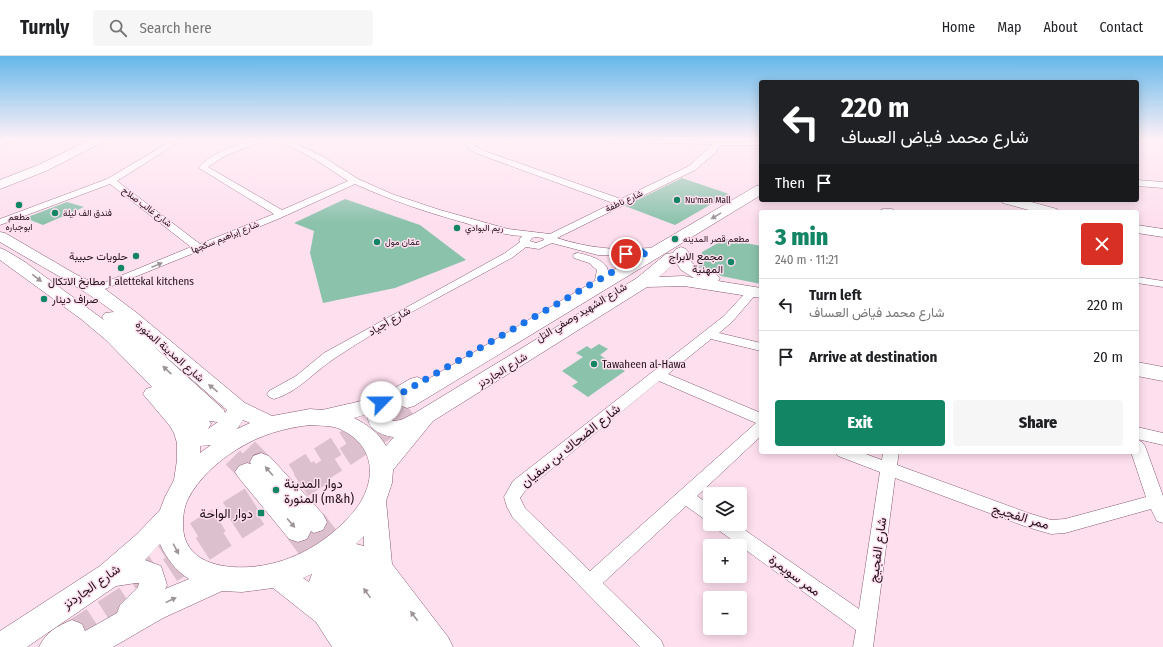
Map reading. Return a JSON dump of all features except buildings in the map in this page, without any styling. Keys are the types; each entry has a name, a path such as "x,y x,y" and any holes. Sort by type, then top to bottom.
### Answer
{"street":[{"path":"0,185 43,168"},
{"path":"110,181 132,168"},
{"path":"203,168 282,214"},
{"path":"334,168 355,181 408,203 507,232 603,254 667,252 696,272 758,291"},
{"path":"523,168 620,202"},
{"name":"شارع ناطفة","path":"542,239 565,230 693,168"},
{"name":"شارع غالب صلاح","path":"0,222 110,181 123,189 199,248"},
{"name":"شارع إبراهيم سكجها","path":"95,290 282,214 355,181"},
{"path":"1139,183 1163,186"},
{"name":"شارع الشهيد وصفي التل","path":"667,252 759,190"},
{"name":"شارع الشهيد وصفي التل","path":"411,406 667,252 759,202"},
{"path":"1015,202 1045,210"},
{"path":"1139,229 1163,233"},
{"path":"507,232 524,242"},
{"name":"شارع المدينة المنورة","path":"0,236 71,278 95,290 131,318 238,408 269,424"},
{"name":"شارع أجياد","path":"509,256 524,242 526,237 542,239"},
{"path":"542,239 598,262 604,270 601,280"},
{"name":"شارع أجياد","path":"274,394 301,379 330,356 382,325 542,239"},
{"name":"شارع الجاردنز","path":"382,468 403,441 411,406 601,280 667,252"},
{"name":"شارع الجاردنز","path":"323,418 358,409 411,406 643,282 667,252"},
{"path":"0,253 19,265 55,292 78,320 166,408 180,426 193,431 203,438 223,431 231,424 238,408"},
{"name":"شارع المدينة المنورة","path":"71,278 216,415"},
{"path":"1139,280 1163,284"},
{"path":"643,282 684,281 758,291"},
{"name":"شارع الضحاك بن سفيان","path":"654,647 519,513 514,507 512,497 519,486 708,334 758,291"},
{"path":"708,334 759,347"},
{"path":"1139,362 1163,367"},
{"path":"1139,369 1163,374"},
{"path":"657,375 759,418"},
{"path":"297,418 323,418 346,423 364,433 377,448 382,468 380,484 374,501 360,523 337,545 309,562 277,575 248,580 221,579 201,572 185,562 173,543 170,532 171,514 177,498 186,482 196,469 223,447 248,433 269,424 297,418"},
{"path":"589,584 759,429"},
{"path":"186,482 193,431"},
{"path":"1139,433 1163,439"},
{"path":"1139,451 1160,502 1163,516"},
{"name":"ممر الفجيج","path":"848,454 1027,520 1052,527 1065,526 1160,502"},
{"name":"شارع الفجيج","path":"863,647 891,454"},
{"path":"254,467 306,527"},
{"path":"686,497 703,509"},
{"path":"374,501 379,568"},
{"name":"شارع الجاردنز","path":"1,647 110,576 146,542 171,514"},
{"name":"ممر سويمرة","path":"734,531 866,626"},
{"path":"349,647 326,612 322,601 321,586 323,581 337,563 347,558 361,556 371,561 379,568 438,647"},
{"path":"110,576 135,571 145,572 151,576 153,585 148,596 136,610 115,628"},
{"path":"277,575 326,612"},
{"path":"382,647 343,576 406,647"},
{"path":"24,647 115,628 176,598 221,579"}],"tunnel":[{"path":"320,473 418,409"},
{"path":"227,427 261,462"},
{"path":"294,473 365,428"},
{"path":"212,436 247,472"},
{"path":"131,576 295,472"},
{"path":"72,634 321,472"},
{"path":"314,522 342,559"},
{"path":"298,531 326,569"}],"place":[{"name":"Nu'man Mall","path":"677,200"},
{"name":"مطعم ابوجباره","path":"19,205"},
{"name":"فندق الف ليلة","path":"55,213"},
{"name":"ريم البوادي","path":"457,228"},
{"name":"مطعم قصر المدينه","path":"675,239"},
{"name":"عمّان مول","path":"377,242"},
{"name":"حلويات حبيبة","path":"136,256"},
{"name":"مجمع الابراج المهنية","path":"731,262"},
{"name":"مطابخ الاتكال | alettekal kitchens","path":"121,268"},
{"name":"صراف دينار","path":"44,299"},
{"name":"Tawaheen al-Hawa","path":"594,364"},
{"name":"دوار المدينة المنورة (m&h)","path":"276,490"},
{"name":"دوار الواحة","path":"261,513"}],"route":[{"path":"381,402 393,398 601,280 649,251 626,254"}]}
